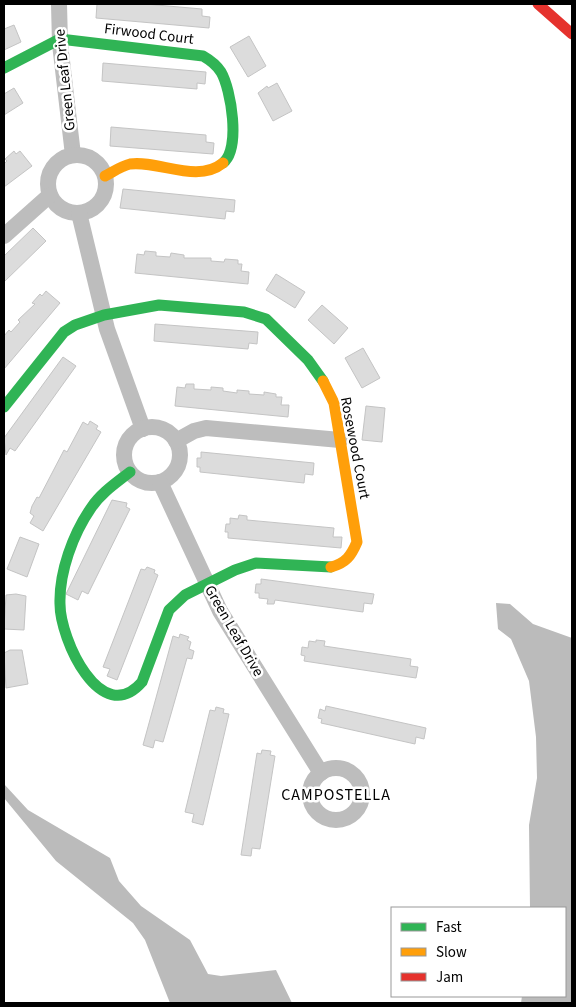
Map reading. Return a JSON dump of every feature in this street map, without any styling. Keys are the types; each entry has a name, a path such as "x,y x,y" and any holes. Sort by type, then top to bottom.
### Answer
{"street":[{"name":"Green Leaf Drive","path":"58,4 73,155"},
{"path":"538,4 572,34"},
{"path":"4,68 60,39"},
{"name":"Firwood Court","path":"60,39 203,56 216,65 227,85 233,147 226,160 219,166 205,171 132,164 105,176"},
{"path":"73,155 91,158 100,166 105,176 106,187 102,198 95,207 79,213 62,210 54,202 50,195 47,181 51,170 58,161 73,155"},
{"path":"4,236 50,195"},
{"path":"79,213 104,315 143,430"},
{"name":"Rosewood Court","path":"4,407 64,332 104,315 159,305 244,312 266,319 308,360 321,376 334,403 357,542 354,555 343,564 332,568 264,562 248,564 191,592 169,610 143,683 126,695 101,690 89,678 73,654 63,630 60,609 60,579 66,560 88,511 105,492 130,472"},
{"path":"159,428 169,433 176,442 180,452 179,463 174,472 160,482 144,482 130,472 124,459 125,448 130,438 143,430 159,428"},
{"path":"176,442 194,431 206,428 340,440"},
{"name":"Green Leaf Drive","path":"160,482 206,584 232,633 321,773"}],"shaded area":[{"path":"496,603 510,604 533,624 572,638 572,1003 521,1003 522,997 566,997 566,907 530,907 529,825 537,778 536,737 529,681 511,639 498,629"},
{"path":"4,784 28,810 110,858 119,881 141,906 190,940 208,974 221,976 276,970 292,1003 170,1003 145,940 133,923 56,861 4,798"}],"building":[{"path":"97,4 145,4 202,9 202,16 210,17 209,28 96,18"},
{"path":"14,25 21,42 4,50 4,29"},
{"path":"249,36 266,66 248,77 230,47"},
{"path":"103,63 206,72 205,84 197,83 197,89 102,81"},
{"path":"277,83 292,111 273,121 258,93 267,86 268,88"},
{"path":"14,88 23,103 4,115 4,94"},
{"path":"111,127 206,135 206,142 214,143 213,154 110,146"},
{"path":"14,151 16,154 20,151 32,166 4,187 4,164 7,161 5,159"},
{"path":"123,189 235,200 234,212 226,211 225,219 120,208"},
{"path":"33,228 46,241 4,282 4,256"},
{"path":"145,251 156,252 156,256 170,257 171,253 184,255 184,258 211,258 211,261 238,260 238,264 242,264 241,271 249,272 248,284 135,273 137,254 144,255"},
{"path":"276,274 305,292 295,308 266,290"},
{"path":"46,291 60,303 4,369 4,336 9,330 11,332 20,322 18,320 35,304 32,303 40,294 42,296"},
{"path":"322,305 348,328 334,344 308,320"},
{"path":"155,324 258,332 257,344 249,343 248,349 154,341"},
{"path":"363,348 380,378 362,388 345,358"},
{"path":"63,357 76,366 15,451 10,448 6,455 4,438"},
{"path":"186,384 194,384 194,389 211,390 211,387 223,388 223,391 237,393 237,390 249,391 249,394 264,395 264,392 276,394 276,397 282,397 281,405 289,405 288,417 175,406 177,387 185,388"},
{"path":"366,406 385,408 382,442 362,440"},
{"path":"90,421 98,426 96,429 101,432 43,531 30,523 34,516 30,513 32,506 37,497 39,498 64,450 67,452 83,422 88,425"},
{"path":"201,452 314,463 313,475 305,474 304,483 200,472 200,467 197,467 197,458 201,458"},
{"path":"112,500 127,503 126,507 130,509 88,594 82,591 78,600 66,594"},
{"path":"239,515 247,516 247,520 334,528 333,537 342,537 341,548 228,538 228,532 225,532 226,524 230,524 230,518 238,519"},
{"path":"20,537 39,544 27,577 7,569"},
{"path":"147,567 155,570 154,573 158,575 117,680 107,676 110,669 103,667 141,569 145,570"},
{"path":"261,579 374,594 372,604 364,603 363,612 275,600 274,604 267,604 268,599 259,598 259,593 255,593 256,584 261,584"},
{"path":"6,595 26,596 24,630 4,629"},
{"path":"180,634 189,637 187,640 191,642 189,649 194,651 192,659 187,658 163,742 155,740 153,748 143,745 173,636 179,638"},
{"path":"316,640 325,641 324,646 411,659 410,666 418,667 416,678 304,661 305,656 301,655 302,647 308,648 309,641 316,642"},
{"path":"10,650 22,650 28,684 6,688 4,653"},
{"path":"326,706 426,728 424,739 416,737 415,744 321,723 322,719 318,718 320,709 325,711"},
{"path":"216,707 224,709 223,713 229,714 203,825 192,822 194,814 185,812 210,710 215,711"},
{"path":"262,750 271,751 270,755 275,756 260,849 252,848 251,856 241,855 257,753 261,754"}],"traffic: fast":[{"path":"4,68 60,39 203,56 221,72 225,80 231,105 233,119 232,145 223,163"},
{"path":"4,407 64,332 75,325 104,315 159,305 244,312 266,319 308,360 323,381"},
{"path":"130,472 109,488 84,518 68,554 60,592 62,619 67,638 75,656 86,674 98,687 112,695 127,694 142,682 169,610 185,595 235,570 256,563 331,567"}],"traffic: slow":[{"path":"105,176 130,164 202,171 213,169 223,163"},
{"path":"323,381 334,403 357,542 347,558 331,567"}],"traffic: jam":[{"path":"538,4 572,34"}],"district":[{"name":"CAMPOSTELLA","path":"336,795"}]}
